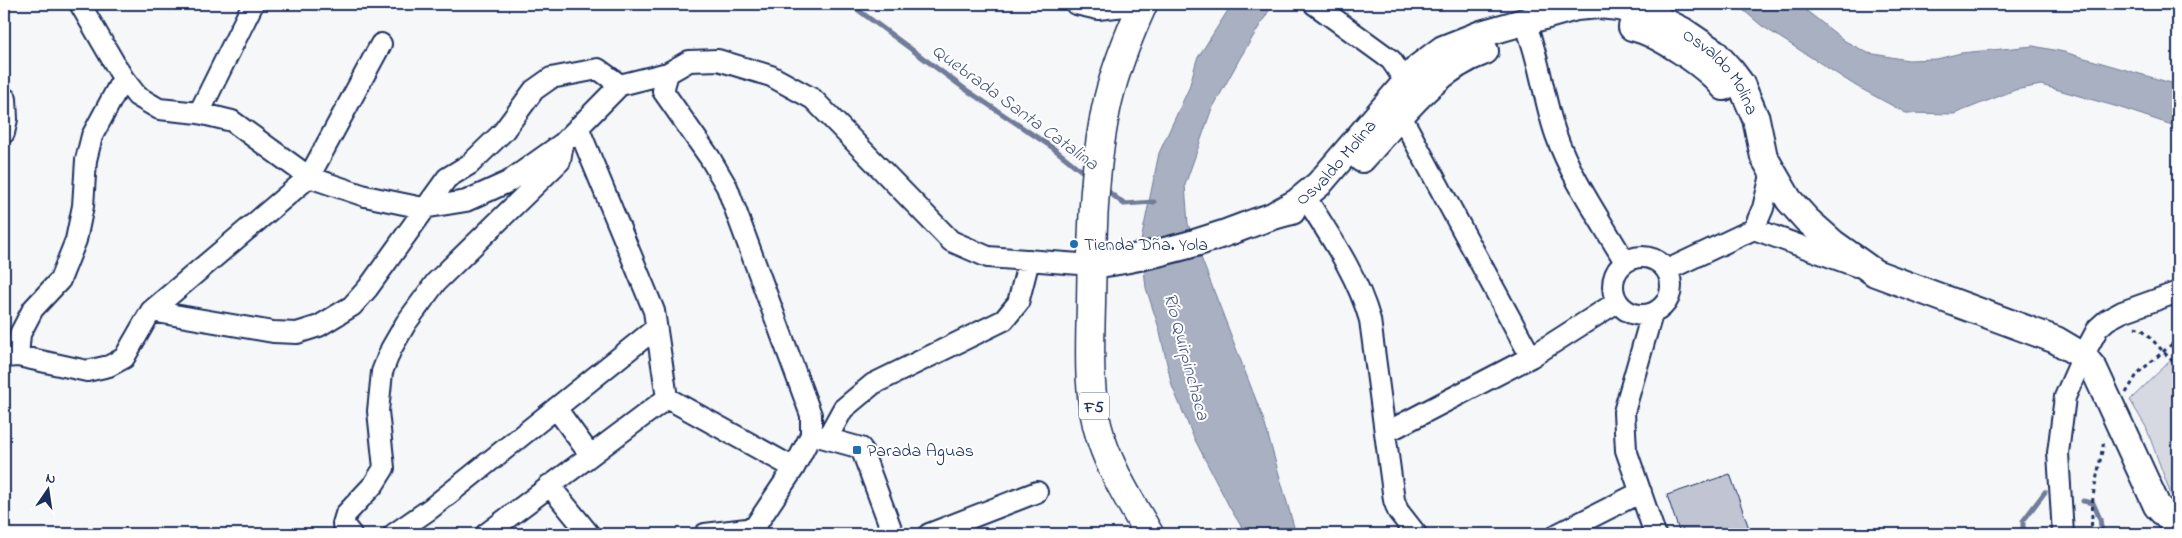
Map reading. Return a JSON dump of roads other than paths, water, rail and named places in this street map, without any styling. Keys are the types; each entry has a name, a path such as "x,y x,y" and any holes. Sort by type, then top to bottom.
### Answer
{"highway":[{"name":"F5","path":"1143,4 1126,43 1108,100 1098,156 1092,265 1090,371 1094,409 1101,439 1116,476 1149,534"}],"main road":[{"name":"Osvaldo Molina","path":"1276,214 1296,203 1319,184 1393,111 1413,88 1425,62 1444,49 1481,34 1528,29 1576,7 1609,6 1647,13 1683,31 1714,52 1741,84 1756,119 1768,164 1789,200 1807,220 1833,243 1875,272 2056,340 2088,362"},
{"path":"1092,265 1135,259 1222,234 1276,214 1311,206 1330,194 1393,111"},
{"path":"2088,362 2111,404 2157,506 2178,528"}],"street":[{"path":"80,4 123,78 137,96 159,109 199,113 232,121 309,177 365,196 423,208 466,201 508,182 563,143 620,85 668,73 689,61 718,60 771,76 813,99 951,241 988,257 1092,265"},
{"path":"199,113 253,4"},
{"path":"1076,4 1098,9 1143,4"},
{"path":"1314,4 1391,60 1413,88"},
{"path":"1528,29 1556,135 1585,194 1626,262"},
{"path":"123,78 92,136 86,160 84,206 76,240 60,280 34,309 20,334 11,356 87,370 109,366 124,358 151,311 178,286 309,177 381,44"},
{"path":"151,311 273,332 297,333 318,326 352,306 368,288 423,208 447,178 470,164 503,132 534,90 551,78 598,70 620,85"},
{"path":"668,73 663,91 710,158 726,187 819,436"},
{"path":"4,99 6,100 7,118 4,133"},
{"path":"1393,111 1531,356"},
{"path":"578,127 654,312 667,398"},
{"path":"351,534 343,524 346,514 374,484 384,468 378,411 382,372 391,349 406,323 436,282 560,161 563,143"},
{"path":"1667,270 1754,228 1763,208 1768,164"},
{"path":"1311,206 1339,250 1364,301 1370,320 1394,500 1398,511 1416,534"},
{"path":"1754,228 1818,253 1875,272"},
{"path":"1644,256 1653,258 1667,270 1672,287 1670,296 1660,310 1652,314 1632,314 1617,302 1612,284 1614,276 1626,262 1644,256"},
{"path":"705,534 753,531 794,468 843,409 873,384 1004,320 1018,303 1029,260"},
{"path":"2063,534 2058,453 2065,397 2088,362 2098,328 2107,320 2122,312 2178,292"},
{"path":"1385,433 1531,356 1617,302"},
{"path":"1652,314 1624,412 1626,450 1655,534"},
{"path":"394,534 430,509 656,328"},
{"path":"667,398 794,468"},
{"path":"486,534 667,398"},
{"path":"556,408 590,455"},
{"path":"819,436 861,448 893,534"},
{"path":"549,485 589,534"},
{"path":"929,534 1037,492"},
{"path":"1558,534 1641,492"}],"water":[{"name":"Río Quirpinchaca","path":"1232,4 1273,4 1211,111 1185,185 1188,224 1263,418 1296,534 1246,534 1230,508 1193,436 1172,386 1159,328 1146,288 1141,241 1159,153 1189,88 1197,59"},
{"path":"1736,4 1798,4 1845,41 1868,53 1908,60 1937,59 1961,53 2033,46 2064,52 2178,85 2178,127 2118,107 2041,85 2015,90 1954,114 1906,113 1856,86 1762,26"}],"waterway":[{"name":"Quebrada Santa Catalina","path":"850,4 965,89 1053,148 1088,176"},
{"name":"Quebrada Santa Catalina","path":"1105,189 1124,204 1154,202"},
{"path":"2023,534 2023,521 2045,492"},
{"path":"2083,501 2093,503 2100,519 2102,534"}],"place":[{"name":"Tienda Dña. Yola","path":"1074,244"},
{"name":"Parada Aguas","path":"857,450"}]}
